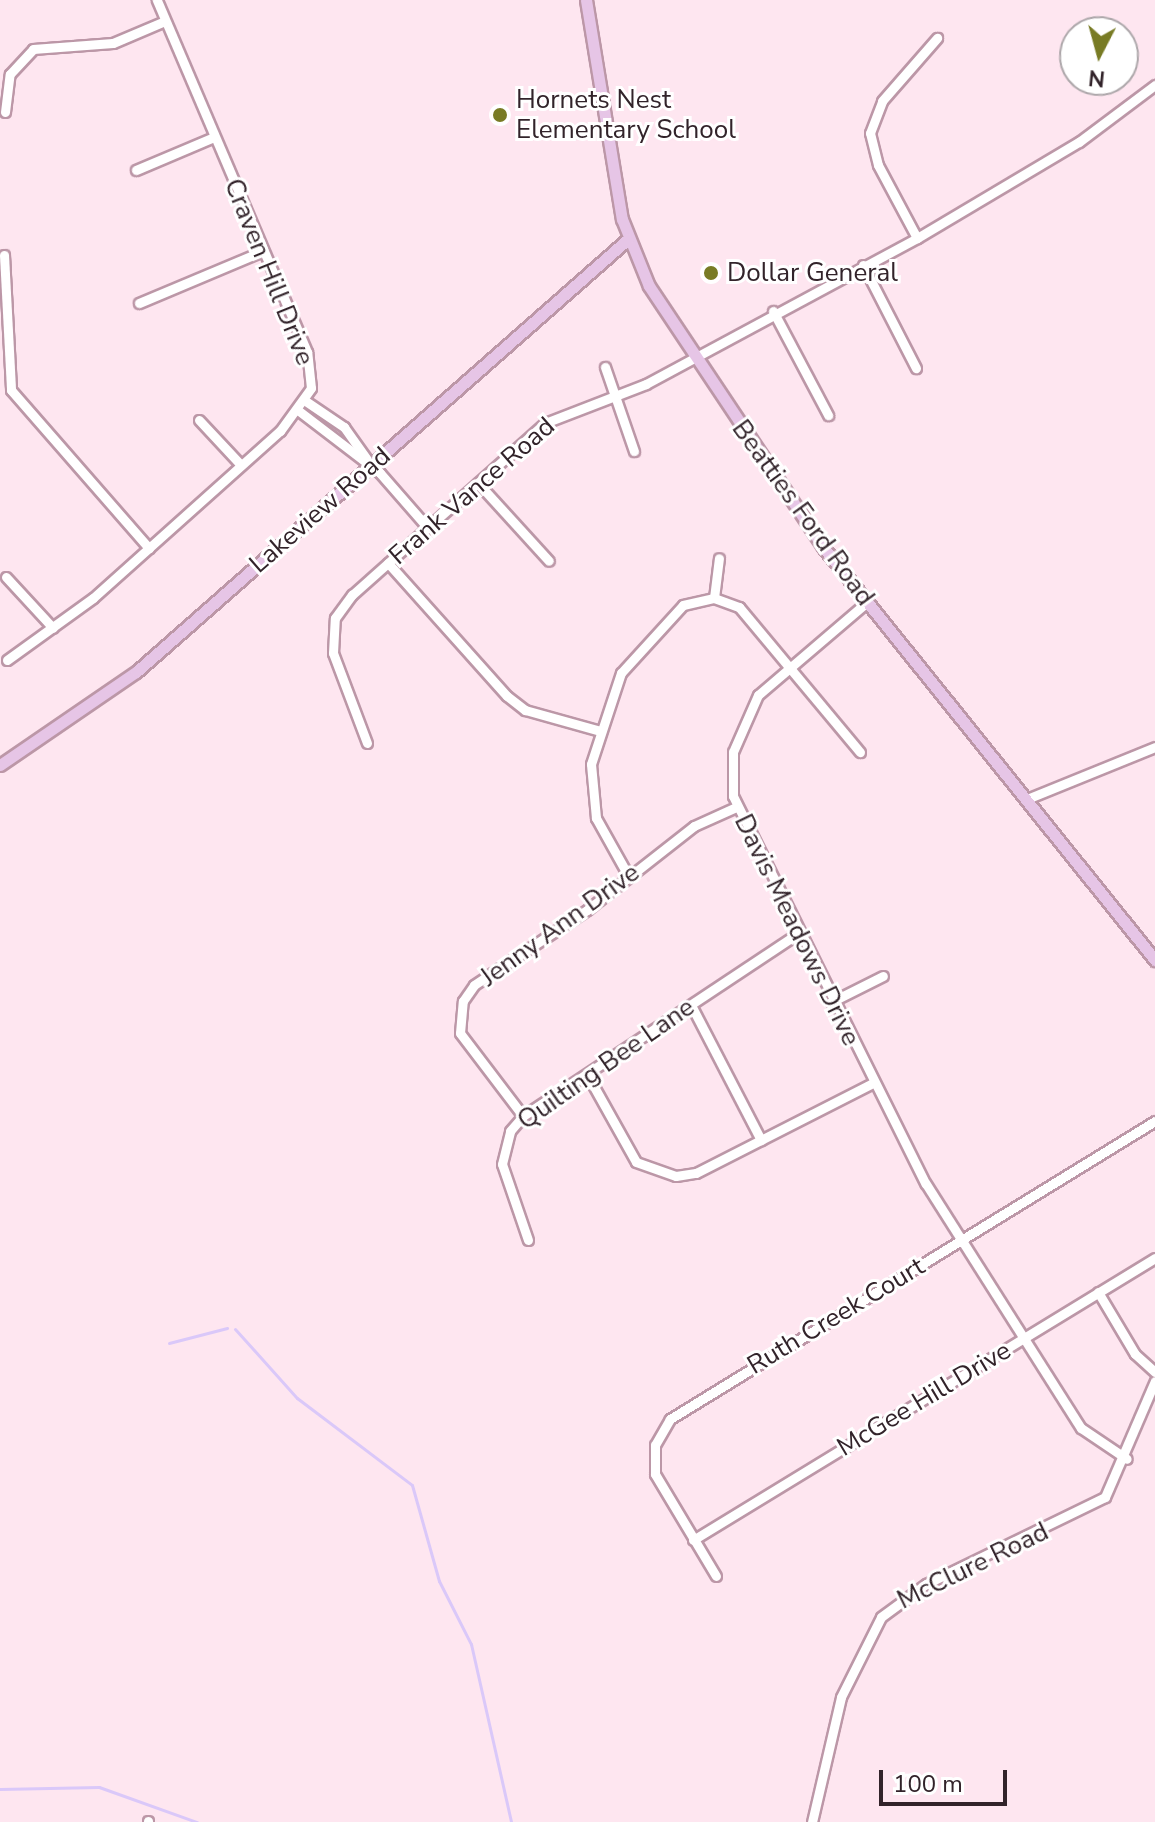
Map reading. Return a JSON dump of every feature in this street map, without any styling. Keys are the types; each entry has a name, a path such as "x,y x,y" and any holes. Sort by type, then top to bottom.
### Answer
{"main road":[{"name":"Beatties Ford Road","path":"586,0 628,239 692,355 867,602 1155,960"},
{"name":"Lakeview Road","path":"0,765 136,672 628,239"}],"street":[{"name":"Craven Hill Drive","path":"7,660 53,628 149,548 307,402 307,352 157,0"},
{"path":"5,112 10,74 33,49 113,43 165,21"},
{"path":"917,238 878,165 870,133 882,101 937,38"},
{"name":"Frank Vance Road","path":"367,743 352,717 332,628 352,595 553,417 615,395 917,238 1079,142 1155,85"},
{"path":"136,170 214,137"},
{"path":"139,303 263,251"},
{"path":"4,255 11,390 149,548"},
{"path":"863,265 916,368"},
{"path":"773,311 828,415"},
{"path":"605,367 634,451"},
{"path":"0,397 11,390"},
{"path":"307,402 344,427 371,465 428,528"},
{"path":"299,411 371,465"},
{"path":"199,420 240,464"},
{"path":"478,483 549,561"},
{"path":"714,598 719,558"},
{"path":"388,563 507,696 525,710 600,731"},
{"path":"6,577 53,628"},
{"path":"629,877 590,791 600,731 621,673 665,619 683,605 714,598 739,607 860,752"},
{"name":"Davis Meadows Drive","path":"867,602 788,664 758,695 737,735 736,807 873,1083 964,1237 1088,1437 1127,1459"},
{"path":"1027,799 1155,747"},
{"name":"Jenny Ann Drive","path":"523,1116 466,1049 463,1001 483,975 629,877 694,826 736,807"},
{"name":"Quilting Bee Lane","path":"528,1240 502,1164 510,1131 523,1116 692,1007 754,956 797,934"},
{"path":"831,1002 883,976"},
{"path":"692,1007 761,1140"},
{"path":"588,1076 624,1146 654,1172 696,1173 873,1083"},
{"name":"Ruth Creek Court","path":"716,1576 654,1467 670,1419 1155,1121"},
{"name":"McGee Hill Drive","path":"693,1540 1155,1258"},
{"path":"1098,1292 1135,1354 1155,1372"},
{"name":"McClure Road","path":"812,1822 841,1697 888,1608 1086,1511 1111,1490 1127,1459 1155,1381"}],"waterway":[{"path":"169,1343 227,1328"},
{"path":"235,1329 297,1398 412,1485 439,1581 471,1644 511,1822"},
{"path":"0,1789 99,1787 197,1822"}],"place":[{"name":"Hornets Nest Elementary School","path":"500,115"},
{"name":"Dollar General","path":"711,273"}]}
